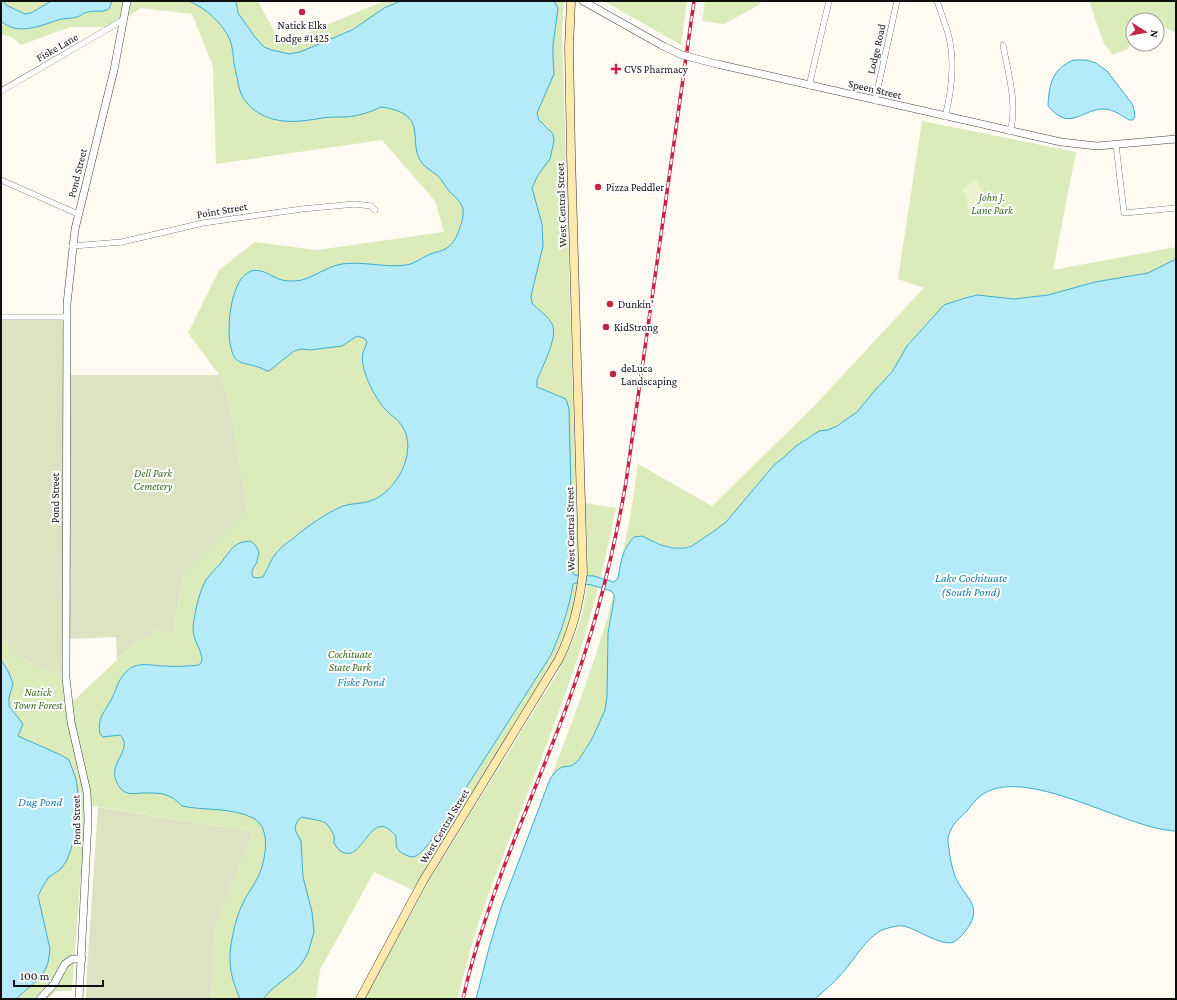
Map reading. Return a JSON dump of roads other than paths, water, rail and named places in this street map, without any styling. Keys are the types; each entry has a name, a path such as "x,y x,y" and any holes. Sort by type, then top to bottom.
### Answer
{"main road":[{"name":"West Central Street","path":"360,999 420,887 559,659 573,627 579,604 583,573 571,154 569,47 571,1"}],"street":[{"name":"Pond Street","path":"79,999 88,820 87,792 71,722 66,678 66,317 72,246 78,214 114,70 127,1"},
{"name":"Speen Street","path":"583,1 663,46 687,56 810,86 1010,132 1079,145 1116,145 1176,140"},
{"path":"810,86 829,1"},
{"name":"Lodge Road","path":"875,101 897,1"},
{"path":"937,1 948,35 952,61 952,82 945,117"},
{"name":"Fiske Lane","path":"1,91 123,20"},
{"path":"1003,45 1013,102 1010,132"},
{"path":"1116,145 1124,213 1176,208"},
{"path":"1,180 78,214"},
{"name":"Point Street","path":"72,246 122,242 203,223 302,208 355,204 371,206 375,210"},
{"path":"1,317 66,317"},
{"path":"40,999 54,984 65,964 72,959 82,959"}],"water":[{"path":"1,1 25,14 31,13 51,1 112,1 109,9 106,10 87,12 77,17 60,19 36,27 21,29 7,26 1,21"},
{"path":"189,1 236,1 238,13 264,47 289,54 300,52 352,30 384,8 401,1 554,1 558,8 553,45 554,74 537,113 539,120 553,134 554,141 550,159 538,175 532,188 542,224 543,246 531,296 532,303 547,317 553,326 554,332 551,346 537,380 537,387 566,399 569,409 573,574 575,575 594,576 614,582 618,578 624,551 634,537 642,536 661,545 673,548 685,548 692,546 717,529 726,522 774,465 796,446 819,431 828,430 837,426 857,412 892,372 907,346 944,305 977,295 1014,299 1048,295 1095,282 1148,273 1176,259 1176,831 1155,828 1075,800 1047,792 1021,787 998,788 979,797 955,823 948,836 950,856 955,876 974,910 970,924 963,934 954,942 949,943 936,940 903,926 888,928 881,931 868,940 840,976 815,999 476,999 501,908 550,779 556,771 562,767 571,766 578,761 592,739 605,710 607,696 608,633 614,594 611,591 592,585 575,583 573,584 564,620 551,655 437,833 419,854 413,857 399,851 396,836 388,829 382,827 376,828 371,832 356,850 351,853 345,853 336,847 333,835 326,823 302,817 299,819 295,826 296,832 301,841 303,877 312,912 314,932 308,953 296,970 271,990 263,999 240,999 230,968 231,944 240,911 263,865 266,847 263,830 259,823 253,818 236,812 182,806 173,798 162,794 130,794 121,789 116,780 115,773 116,766 124,747 124,741 120,735 103,737 100,734 100,720 121,679 129,669 134,666 199,665 202,661 202,657 193,633 198,600 207,578 236,545 245,541 251,541 256,546 259,552 252,575 253,577 257,578 263,577 277,552 322,517 343,506 363,503 380,497 396,480 406,459 408,447 407,436 398,421 381,404 363,367 362,359 367,342 364,338 357,336 342,346 310,350 301,349 294,351 269,371 242,363 236,359 230,343 229,326 231,306 241,279 250,271 254,270 263,272 281,280 294,281 306,279 336,265 342,264 358,263 398,266 409,264 449,246 457,235 463,213 461,204 449,191 441,179 426,167 419,159 416,150 413,124 407,117 397,111 381,107 364,114 346,117 328,117 305,121 281,121 265,116 254,110 249,106 241,94 234,64 232,46 227,34 213,17"},
{"path":"1074,60 1086,60 1096,63 1107,71 1133,105 1135,116 1133,120 1129,120 1114,111 1107,109 1095,110 1069,119 1063,118 1056,114 1048,106 1049,91 1053,78 1061,68"},
{"name":"Dug Pond","path":"1,659 13,684 9,698 9,706 23,724 18,736 69,760 76,779 80,806 78,826 67,860 61,869 49,877 38,896 50,949 47,966 44,972 16,999 1,999"}],"railway":[{"path":"463,999 475,951 491,903 568,703 586,649 609,566 626,482 694,1"}],"place":[{"name":"Natick Elks Lodge #1425","path":"302,12"},
{"name":"CVS Pharmacy","path":"616,69"},
{"name":"Pizza Peddler","path":"598,187"},
{"name":"Dunkin'","path":"610,304"},
{"name":"KidStrong","path":"606,327"},
{"name":"deLuca Landscaping","path":"613,374"}],"park label":[{"name":"John J. Lane Park","path":"992,203"},
{"name":"Dell Park Cemetery","path":"153,479"},
{"name":"Cochituate State Park","path":"350,660"},
{"name":"Natick Town Forest","path":"38,698"}],"water label":[{"name":"Lake Cochituate (South Pond)","path":"971,585"},
{"name":"Fiske Pond","path":"361,682"}]}
